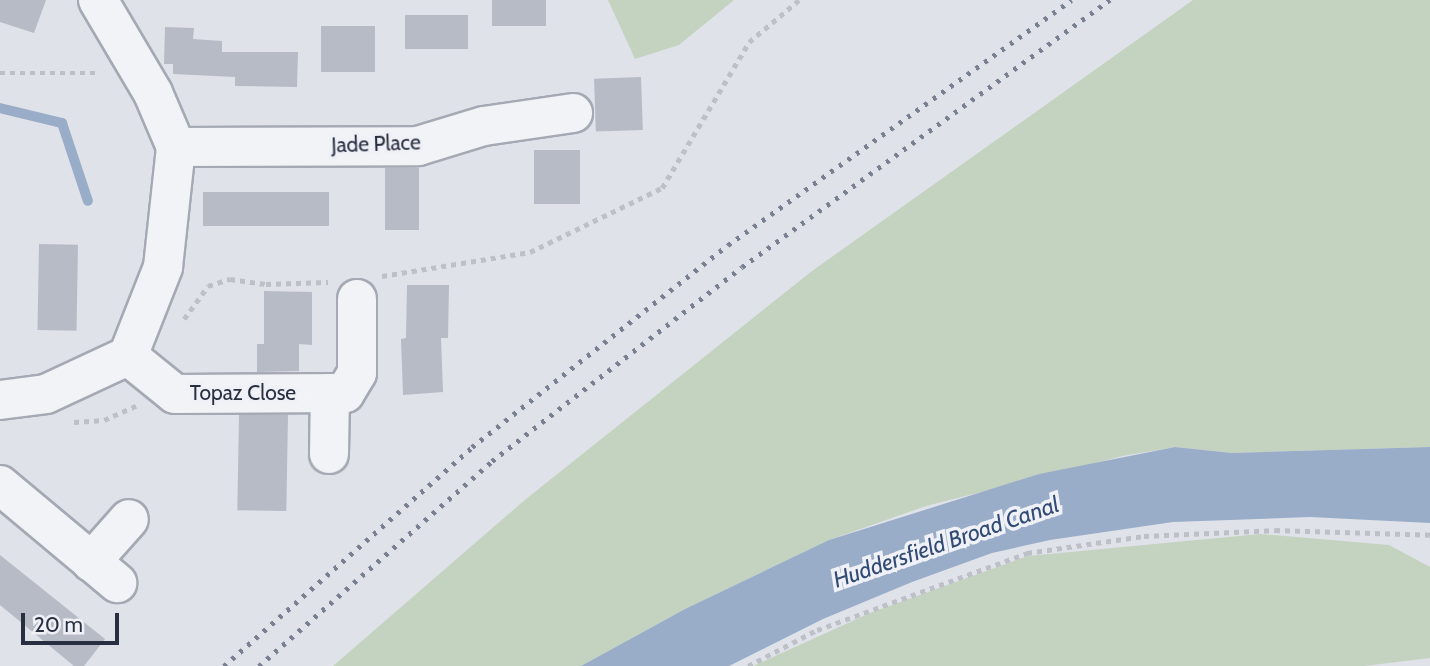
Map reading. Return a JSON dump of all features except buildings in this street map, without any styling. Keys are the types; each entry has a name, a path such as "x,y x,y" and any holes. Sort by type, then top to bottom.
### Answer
{"street":[{"path":"0,400 46,394 128,356 163,267 176,147 106,2"},
{"name":"Jade Place","path":"176,147 418,146 484,126 573,113"},
{"path":"329,454 330,393 345,393 357,373 355,286"},
{"name":"Topaz Close","path":"128,356 156,382 175,394 330,393"},
{"path":"0,485 104,572 130,519"}],"path":[{"path":"180,327 208,286 230,279 266,284 355,286 530,252 662,188 749,42 799,0"},
{"path":"0,73 87,77 137,64"},
{"path":"65,423 104,420 135,406 156,382"},
{"path":"748,666 817,630 1027,553 1144,536 1275,530 1430,535"}],"green space":[{"path":"608,0 734,0 679,45 635,59"},
{"path":"1193,0 1430,0 1430,447 1232,453 1175,447 1123,456 926,506 829,540 685,609 581,666 333,666 526,499 812,271"},
{"path":"1260,534 1389,545 1430,567 1430,658 1364,666 753,666 870,613 1028,556"}],"water":[{"name":"Huddersfield Broad Canal","path":"1175,447 1232,453 1430,447 1430,523 1310,517 1173,522 1050,540 992,553 912,582 823,619 729,666 581,666 685,609 829,540 1039,474"}],"waterway":[{"path":"0,108 62,123 88,201"}],"railway":[{"path":"224,666 472,447 728,245 1071,0"},
{"path":"259,666 492,461 742,267 1110,0"}]}
